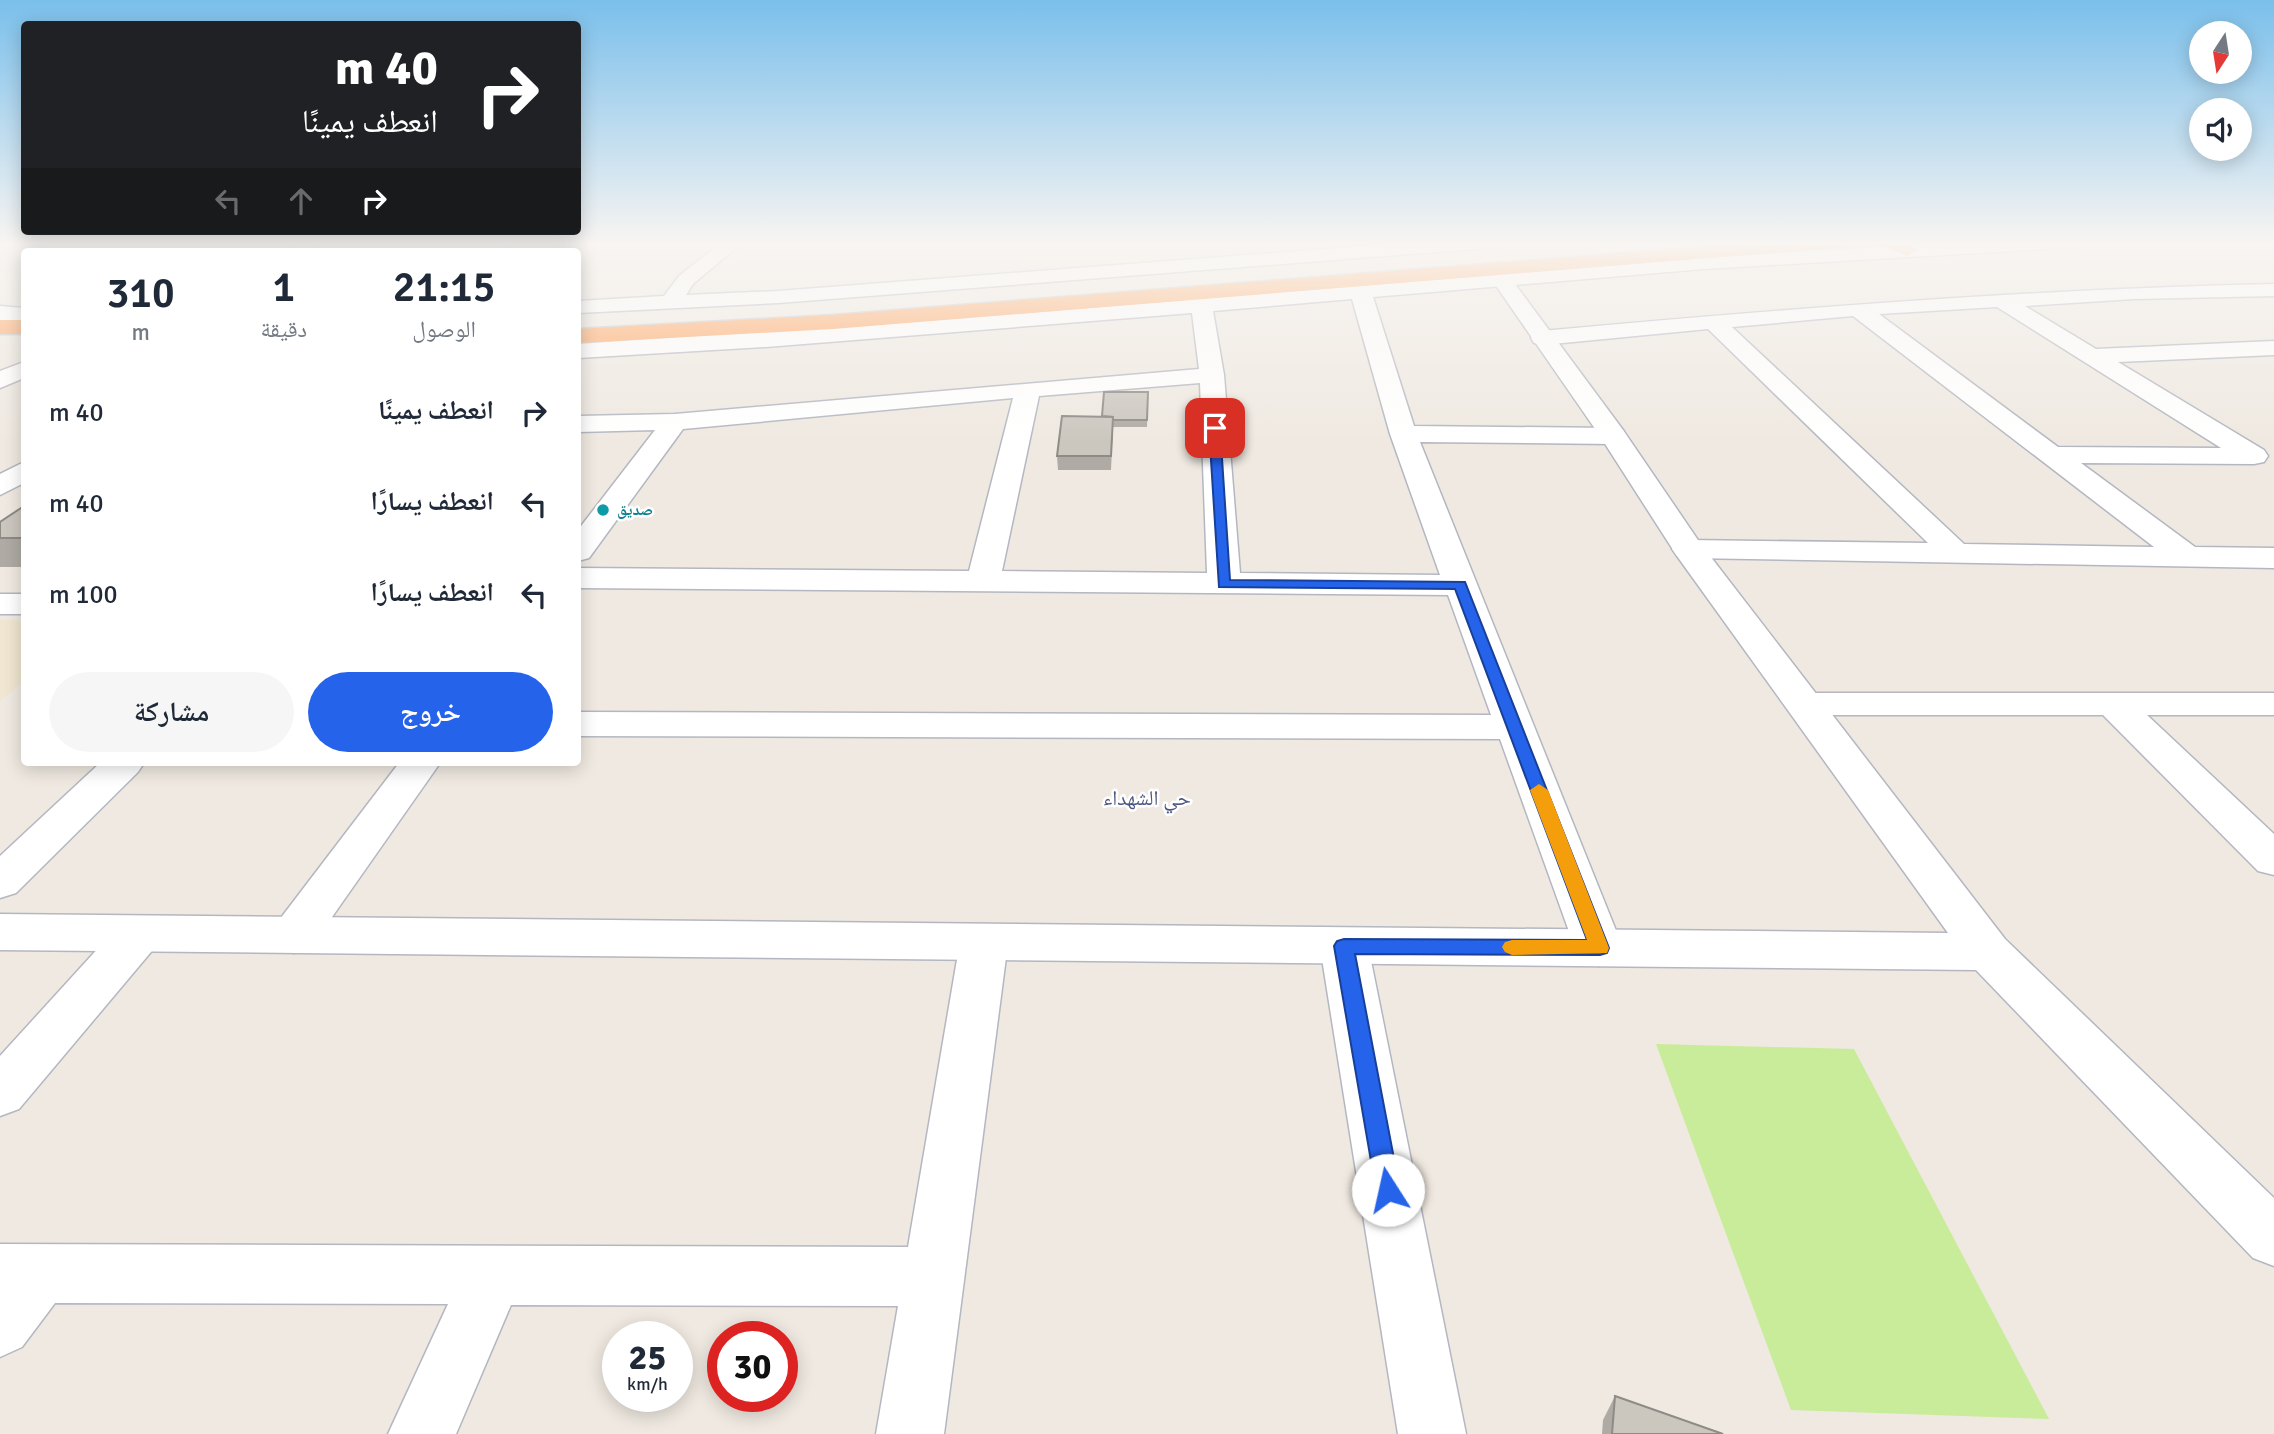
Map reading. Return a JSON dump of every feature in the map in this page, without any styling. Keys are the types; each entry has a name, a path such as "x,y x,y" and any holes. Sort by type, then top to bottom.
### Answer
{"highway":[{"path":"581,335 671,317 773,308"},
{"path":"581,320 966,312 1017,308"},
{"path":"0,327 21,327"},
{"path":"0,348 21,348"}],"street":[{"path":"587,308 671,317 675,308"},
{"path":"581,351 848,336 1191,308"},
{"path":"1202,308 1212,375 1224,584"},
{"path":"1365,308 1403,434 1600,948"},
{"path":"1526,308 1542,338 1614,436 1688,549 1989,952 2274,1238"},
{"path":"1542,338 1875,308"},
{"path":"2013,308 2264,456"},
{"path":"1858,309 2186,556"},
{"path":"0,313 21,314"},
{"path":"1714,323 1957,554"},
{"path":"2095,356 2274,348"},
{"path":"2242,349 2274,367"},
{"path":"0,365 21,367"},
{"path":"0,381 21,369"},
{"path":"581,424 675,422 1212,375"},
{"path":"983,582 1028,389"},
{"path":"581,547 675,422"},
{"path":"1403,434 1614,436"},
{"path":"2054,456 2264,456"},
{"path":"0,486 21,473"},
{"path":"1688,549 2274,558"},
{"path":"581,578 1460,585"},
{"path":"0,604 21,604"},
{"path":"2112,703 2274,860"},
{"path":"1804,704 2274,704"},
{"path":"581,724 1515,727"},
{"path":"0,882 121,766"},
{"path":"294,935 418,766"},
{"path":"0,932 1989,952"},
{"path":"0,1093 139,934"},
{"path":"910,1434 984,942"},
{"path":"1344,946 1432,1434"},
{"path":"0,1325 19,1273 933,1277"},
{"path":"422,1434 493,1276"}],"shaded area":[{"path":"0,620 21,621 21,684 0,701"}],"green space":[{"path":"1656,1044 1854,1049 2049,1419 1791,1410"}],"building":[{"path":"1104,392 1148,392 1147,420 1113,420 1113,417 1102,416"},
{"path":"1062,416 1113,417 1111,456 1057,456"},
{"path":"21,508 21,538 0,538 0,522"},
{"path":"1615,1396 1723,1434 1612,1434"}],"slow traffic":[{"path":"1512,947 1600,948 1539,790"}],"place":[{"name":"صديق","path":"603,510"}],"district":[{"name":"حي الشهداء","path":"1147,798"}],"route":[{"path":"1215,428 1224,584 1460,585 1600,948 1344,946 1388,1190"}]}
